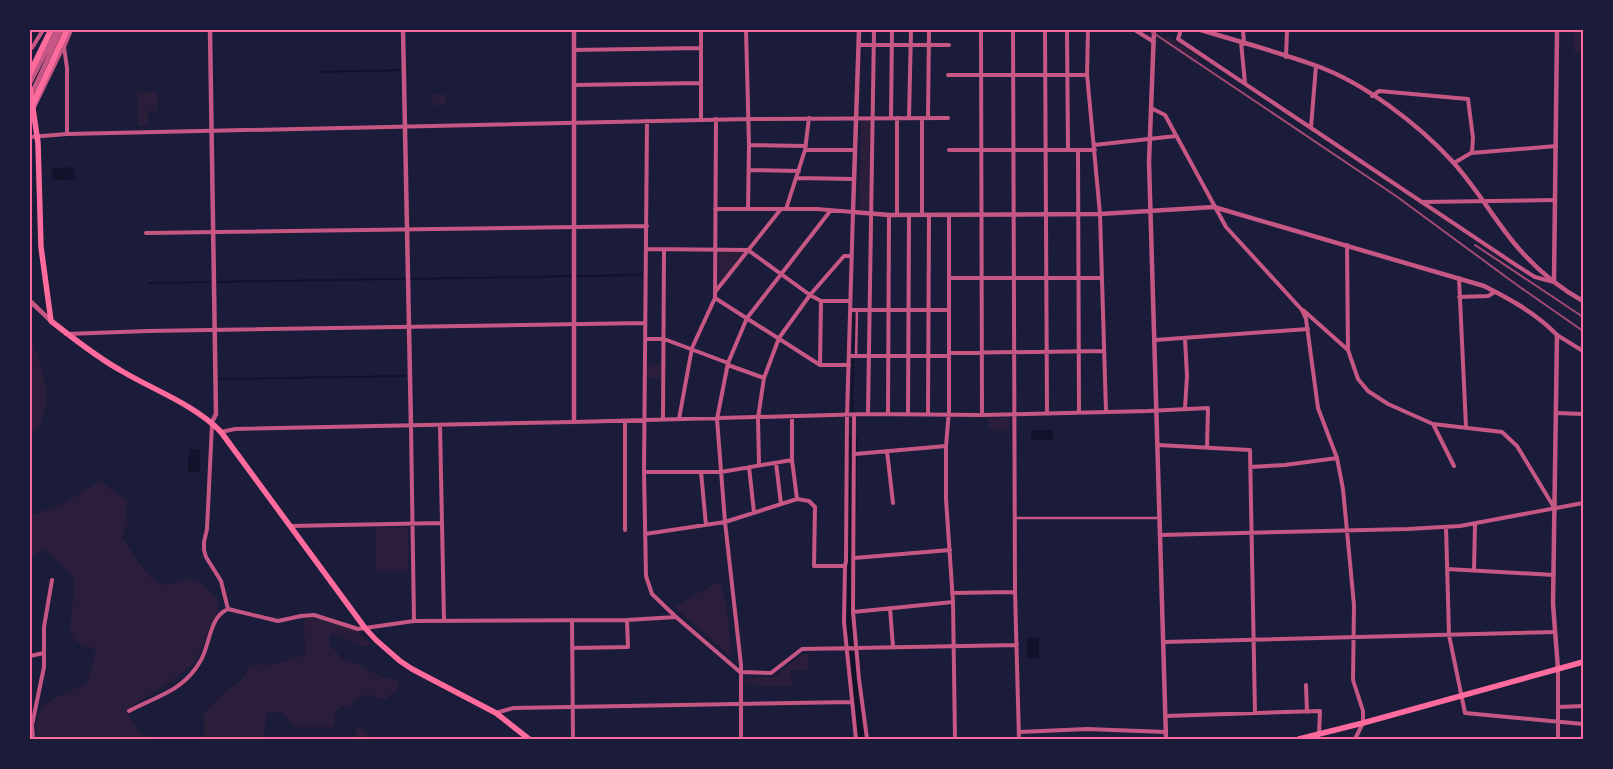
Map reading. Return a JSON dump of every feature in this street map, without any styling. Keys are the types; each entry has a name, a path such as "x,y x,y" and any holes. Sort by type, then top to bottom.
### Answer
{"highway":[{"path":"30,73 51,30"},
{"path":"32,110 67,30"}],"main road":[{"path":"30,93 37,136 41,247 51,321 66,334 120,370 212,422 365,628 388,651 412,669 496,713 529,739"},
{"path":"1299,739 1363,724 1583,662"}],"street":[{"path":"32,48 43,30"},
{"path":"30,83 56,30"},
{"path":"30,93 61,30"},
{"path":"32,110 72,30"},
{"path":"210,30 216,414 212,422 208,529 204,550 206,557 221,581 228,609"},
{"path":"403,30 414,621"},
{"path":"574,30 574,422"},
{"path":"701,30 701,120"},
{"path":"746,30 749,119 748,210"},
{"path":"856,739 844,622 852,212 859,30"},
{"path":"868,414 874,30"},
{"path":"891,118 892,30"},
{"path":"909,118 911,30"},
{"path":"928,118 929,30"},
{"path":"981,30 982,415"},
{"path":"1013,30 1015,592 1019,739"},
{"path":"1046,30 1047,413"},
{"path":"1067,30 1068,150"},
{"path":"1088,30 1087,76 1100,214 1106,411"},
{"path":"1135,30 1154,42"},
{"path":"1154,30 1150,108 1151,211 1166,739"},
{"path":"1201,30 1316,66 1346,79 1409,121 1435,143 1454,163 1484,200 1513,242 1532,263 1554,282 1583,301"},
{"path":"1242,30 1245,84"},
{"path":"1286,56 1287,30"},
{"path":"1554,282 1557,30"},
{"path":"1180,33 1178,39 1516,265 1535,277 1554,282"},
{"path":"859,44 949,45"},
{"path":"64,47 67,68 68,134"},
{"path":"574,50 701,48"},
{"path":"1311,127 1316,66"},
{"path":"948,75 1087,76"},
{"path":"574,85 701,83"},
{"path":"1372,96 1379,91 1468,99 1473,138 1472,152"},
{"path":"1150,108 1165,115 1214,207 1235,239 1261,264 1302,310 1348,350"},
{"path":"715,292 784,209 806,148 809,118"},
{"path":"897,118 898,215"},
{"path":"922,118 922,215"},
{"path":"30,137 68,134 212,130 574,122 948,118"},
{"path":"678,419 692,348 715,298 716,120"},
{"path":"648,121 644,472 646,576 652,594 740,672 772,673 802,649 1017,645"},
{"path":"949,150 1078,150 1176,136"},
{"path":"749,145 855,150"},
{"path":"1454,163 1472,152 1556,146"},
{"path":"1078,150 1079,412"},
{"path":"749,170 798,171"},
{"path":"796,178 854,179"},
{"path":"1422,202 1555,200"},
{"path":"716,209 831,210 872,215 949,215 1100,214 1214,207 1484,286 1546,323 1557,335 1583,351"},
{"path":"741,739 741,665 725,522 717,419 728,364 747,318 780,273 831,210"},
{"path":"888,414 889,215"},
{"path":"908,414 909,215"},
{"path":"928,414 929,215"},
{"path":"949,215 946,499 952,593 955,739"},
{"path":"146,233 647,226"},
{"path":"1347,246 1348,350 1358,379 1368,391 1388,404 1433,424 1502,432 1517,446 1555,509"},
{"path":"646,249 748,250 820,301 850,301"},
{"path":"663,420 664,249"},
{"path":"759,466 758,418 764,378 779,338 810,295 844,256 851,256"},
{"path":"949,278 1102,278"},
{"path":"1458,278 1466,427"},
{"path":"1459,296 1488,296 1495,292"},
{"path":"715,298 820,365 849,365"},
{"path":"30,301 51,321"},
{"path":"820,301 820,365"},
{"path":"850,310 949,310"},
{"path":"856,356 857,310"},
{"path":"1302,310 1308,329 1318,408 1337,458 1340,472 1353,598 1353,680 1363,711 1363,724 1355,739"},
{"path":"66,334 645,323"},
{"path":"1155,340 1308,329"},
{"path":"1557,335 1553,604 1558,669 1558,739"},
{"path":"1185,338 1187,376 1185,408"},
{"path":"646,339 664,339 692,348 764,378"},
{"path":"850,356 928,356 1014,352 1104,351"},
{"path":"221,432 235,428 411,426 868,414 982,415 1208,408 1207,448"},
{"path":"1556,413 1583,414"},
{"path":"854,415 853,612 867,739"},
{"path":"792,417 792,460 796,499"},
{"path":"625,421 625,530"},
{"path":"1433,424 1454,466"},
{"path":"440,425 444,621"},
{"path":"1158,445 1250,450 1256,713"},
{"path":"855,454 946,446"},
{"path":"887,451 893,503"},
{"path":"1250,467 1337,458"},
{"path":"644,472 721,472 792,460"},
{"path":"776,463 781,504"},
{"path":"749,467 754,512"},
{"path":"702,472 706,525"},
{"path":"645,534 725,522 796,499 809,501 815,507 814,566 845,566"},
{"path":"1160,535 1446,527 1475,524 1583,503"},
{"path":"1016,518 1160,518"},
{"path":"290,526 442,523"},
{"path":"1474,570 1475,524"},
{"path":"1446,527 1449,634 1465,713 1583,724"},
{"path":"846,561 950,550"},
{"path":"1447,569 1554,575"},
{"path":"33,739 32,725 44,666 44,627 52,580"},
{"path":"952,593 1015,592"},
{"path":"853,612 952,602"},
{"path":"890,608 893,647"},
{"path":"129,711 170,692 188,677 203,658 216,621 221,613 228,609 278,621 301,616 314,616 358,629 414,621 628,620 676,617"},
{"path":"572,620 573,739"},
{"path":"572,648 628,647 628,620"},
{"path":"1164,642 1555,632"},
{"path":"30,656 44,653"},
{"path":"1306,685 1307,712"},
{"path":"496,713 514,708 852,702"},
{"path":"1558,707 1583,706"},
{"path":"1166,716 1320,712 1319,734"},
{"path":"1019,732 1087,729 1166,732"}],"shaded area":[{"path":"1573,30 1583,30 1583,51 1574,52"},
{"path":"1166,35 1199,57 1195,64 1163,42"},
{"path":"137,92 157,92 157,111 148,111 148,126 138,126"},
{"path":"445,94 445,105 433,105 432,95"},
{"path":"861,120 870,120 869,210 859,210"},
{"path":"74,167 75,179 53,180 51,169"},
{"path":"720,251 741,251 743,254 720,284 718,283 718,253"},
{"path":"30,338 44,377 46,398 42,420 30,436"},
{"path":"647,365 661,365 661,378 647,378"},
{"path":"989,418 1009,418 1010,429 989,429"},
{"path":"1031,430 1053,430 1053,440 1031,440"},
{"path":"189,449 200,450 200,472 188,472"},
{"path":"100,481 127,501 126,513 128,524 122,537 150,576 163,584 171,584 189,579 197,581 205,586 215,597 219,612 211,624 202,649 193,664 172,681 132,706 129,716 140,733 157,739 37,739 38,719 42,708 49,701 87,684 96,650 75,641 70,630 75,578 44,548 30,558 30,516 67,502"},
{"path":"376,527 408,527 408,571 376,571"},
{"path":"720,581 728,616 731,657 674,607"},
{"path":"304,618 325,620 356,631 370,645 362,646 330,632 329,644 343,659 360,665 382,677 397,680 399,687 386,699 378,699 367,694 352,702 349,708 342,707 336,711 333,727 294,727 282,712 267,712 263,739 196,739 204,736 203,714 224,692 241,681 249,668 259,664 271,665 305,655"},
{"path":"1027,637 1039,637 1039,659 1027,659"},
{"path":"803,654 808,654 808,670 791,671 791,686 745,684 748,678 774,677"},
{"path":"358,727 370,735 370,739 354,739"}],"waterway":[{"path":"319,72 404,70"},
{"path":"149,283 642,275"},
{"path":"852,410 854,316"},
{"path":"218,379 405,376"},
{"path":"852,419 852,440"},
{"path":"852,440 849,613 851,650 861,739"}],"railway":[{"path":"1149,30 1396,196 1583,331"},
{"path":"1475,245 1583,317"}]}
